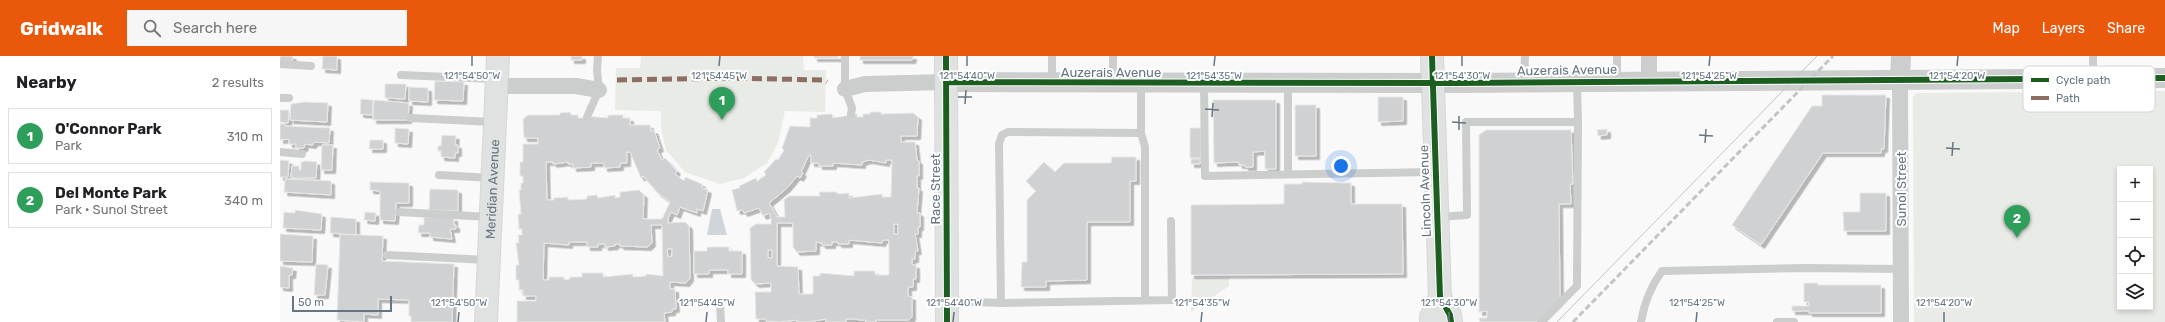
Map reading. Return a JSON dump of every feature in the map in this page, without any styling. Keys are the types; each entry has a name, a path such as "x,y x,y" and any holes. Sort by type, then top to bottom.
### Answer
{"main road":[{"name":"Meridian Avenue","path":"486,322 498,56"},
{"name":"Race Street","path":"946,56 947,322"},
{"name":"Lincoln Avenue","path":"1431,322 1431,317 1440,297 1432,56"},
{"name":"Lincoln Avenue","path":"1440,297 1450,315 1451,322"}],"street":[{"path":"1649,56 1649,81"},
{"name":"Sunol Street","path":"1901,56 1901,322"},
{"name":"Auzerais Avenue","path":"845,89 865,84 946,82 1432,83 2023,78"},
{"path":"497,82 576,86 599,90"}],"lane":[{"path":"587,117 599,90 597,70 598,56"},
{"path":"845,56 845,89 852,108 851,114"},
{"path":"1052,56 1052,83"},
{"path":"1113,56 1113,83"},
{"path":"1524,82 1525,56"},
{"path":"1617,56 1617,81"},
{"path":"280,64 312,66"},
{"path":"401,74 497,82"},
{"path":"1541,322 1577,286 1577,81"},
{"path":"1140,83 1141,133 1145,147 1145,300"},
{"path":"1204,83 1205,176 1435,172"},
{"path":"1288,83 1288,174"},
{"path":"280,98 289,98"},
{"path":"410,118 495,122"},
{"path":"1437,217 1467,215 1466,122 1578,122"},
{"path":"1001,302 998,144 1002,136 1008,132 1141,133"},
{"path":"280,152 302,154"},
{"path":"439,175 492,178"},
{"path":"399,212 491,217"},
{"path":"947,301 1001,302 1172,300 1171,221"},
{"path":"387,255 489,260"},
{"path":"1641,322 1643,309 1656,280 1662,271 1807,268 1901,269"},
{"path":"720,304 721,322"},
{"path":"1777,322 1794,322"}],"shaded area":[{"path":"641,56 803,56 804,70 826,70 825,112 785,111 778,143 767,163 744,178 720,184 685,172 666,150 661,129 661,111 615,110 616,68 640,68"},
{"path":"2155,91 2165,91 2165,322 1914,322 1913,97 1917,93 2023,92 2023,112 2155,112"},
{"path":"712,209 720,209 727,235 707,235"},
{"path":"1192,278 1229,278 1229,286 1191,312"}],"building":[{"path":"280,56 293,56 292,61 280,61"},
{"path":"323,56 337,56 337,70 322,69"},
{"path":"571,56 582,56 582,60 571,60"},
{"path":"814,56 838,56 838,58 814,58"},
{"path":"860,56 913,56 913,58 912,60 860,60"},
{"path":"435,81 464,82 463,101 434,100"},
{"path":"385,84 406,84 405,99 385,98"},
{"path":"409,87 428,88 428,102 409,101"},
{"path":"1822,95 1886,95 1884,149 1881,149 1881,153 1823,153 1761,245 1732,225 1812,106 1822,106"},
{"path":"1378,97 1403,97 1403,121 1378,122"},
{"path":"361,99 373,100 372,115 360,114"},
{"path":"374,100 409,103 408,120 373,120"},
{"path":"1213,100 1276,100 1276,169 1265,169 1265,151 1253,152 1253,167 1239,165 1239,162 1214,163"},
{"path":"305,102 328,103 327,122 290,120 291,104"},
{"path":"1295,105 1316,105 1316,156 1295,156"},
{"path":"280,110 289,110 288,123 280,122"},
{"path":"570,112 571,115 578,115 578,118 584,118 584,116 608,118 608,115 623,115 623,118 630,118 630,125 650,125 651,131 654,130 660,148 657,150 662,160 665,158 677,171 675,174 684,181 685,177 702,184 702,188 708,190 703,211 697,209 697,213 680,207 677,215 671,212 668,218 668,223 685,222 689,226 690,278 686,283 670,282 670,289 675,289 676,309 672,309 672,312 664,313 665,322 517,322 517,301 536,301 536,296 523,296 523,290 519,290 519,280 516,280 516,265 519,265 516,243 519,243 518,235 522,235 522,229 519,229 518,214 521,214 519,190 521,190 521,183 523,183 523,176 520,176 520,162 523,162 523,144 538,144 538,138 524,138 523,119 528,115 560,115 560,113","holes":["627,152 630,152 641,178 643,176 657,192 670,202 662,219 643,219 644,195 639,190 620,192 620,197 615,198 615,195 598,198 597,195 587,196 587,199 568,200 568,197 547,200 546,162 553,162 553,164 568,162 568,164 573,164 573,168 591,167 591,163 604,163 604,168 620,167 620,163 627,163","651,225 662,225 663,276 646,274 646,276 633,277 633,274 603,277 603,273 582,273 582,277 570,277 570,279 564,280 564,277 549,277 549,280 543,280 544,243 569,245 569,242 587,242 587,247 598,247 598,244 605,244 605,247 615,246 615,244 620,244 620,246 648,247 652,243","667,249 672,249 672,256 668,257"]},
{"path":"870,112 881,112 881,114 913,113 918,117 917,136 901,136 901,142 915,142 917,160 919,161 919,176 917,175 917,188 919,188 917,213 920,213 920,227 918,227 918,234 915,234 918,251 915,251 915,259 912,259 912,265 916,265 916,279 913,279 913,287 908,287 908,296 912,297 912,317 909,320 876,320 876,322 866,322 866,320 858,319 846,319 846,322 826,322 826,319 807,322 797,322 797,320 779,322 766,321 766,319 756,319 755,292 771,292 771,283 756,284 751,280 750,228 756,224 771,224 771,218 769,213 763,216 759,208 744,213 743,210 737,211 732,190 740,188 739,186 756,178 757,181 766,175 764,172 776,159 778,160 784,150 782,148 790,126 810,127 810,118 817,118 817,115 832,114 833,118 857,114 857,117 863,117 863,114 870,114","holes":["809,155 811,155 811,163 819,163 819,166 833,166 833,163 862,165 862,162 869,160 886,163 886,160 892,160 891,197 882,197 882,194 849,198 849,193 837,194 837,192 819,192 820,196 789,196 784,200 785,217 777,217 769,203 787,188 797,176 800,178 803,173 801,172","777,223 793,223 793,247 797,252 816,251 816,242 822,243 822,245 832,245 832,242 838,242 838,244 849,244 849,240 882,243 883,240 889,240 889,275 875,275 875,271 854,271 854,276 820,273 820,276 813,276 813,294 799,294 798,267 777,266","894,224 898,224 898,234 894,234","768,250 772,250 772,258 768,258"]},
{"path":"280,124 285,124 285,126 330,128 329,143 314,142 313,145 305,144 304,148 296,148 296,144 289,144 289,139 280,140"},
{"path":"395,128 409,129 408,144 395,143"},
{"path":"1190,128 1201,128 1201,158 1190,158"},
{"path":"1607,129 1607,135 1598,136 1597,130"},
{"path":"1486,130 1571,130 1573,184 1570,184 1571,204 1559,204 1560,301 1539,322 1480,322 1479,318 1487,318 1487,311 1479,312 1479,135"},
{"path":"442,135 456,136 455,145 458,145 458,153 455,153 455,158 441,157 441,151 438,151 438,146 441,146"},
{"path":"370,140 383,140 383,149 369,149"},
{"path":"322,145 333,145 332,170 321,170"},
{"path":"1112,157 1136,157 1136,181 1130,181 1130,222 1087,222 1087,280 1046,281 1046,287 1021,287 1022,262 1027,262 1027,200 1036,191 1026,181 1044,162 1055,172 1064,163 1111,163"},
{"path":"1191,159 1200,159 1200,164 1191,164"},
{"path":"280,160 289,161 288,177 280,177"},
{"path":"301,162 317,162 316,178 291,178 292,166 299,166 299,170 301,170"},
{"path":"285,179 331,181 331,195 284,192"},
{"path":"370,182 409,183 409,203 396,203 395,221 380,220 380,191 370,190"},
{"path":"1302,182 1351,183 1351,204 1402,204 1403,274 1191,275 1191,205 1284,204 1284,184 1302,184"},
{"path":"430,189 458,190 458,211 429,210"},
{"path":"1860,193 1886,193 1886,231 1844,231 1843,212 1860,212"},
{"path":"295,210 322,214 321,230 283,228 284,212 295,213"},
{"path":"365,212 376,213 375,221 364,220"},
{"path":"331,217 356,219 356,235 330,233"},
{"path":"424,217 454,218 454,225 456,225 456,229 450,229 452,239 430,237 430,233 418,233 419,225 424,225"},
{"path":"280,234 313,236 312,262 280,261"},
{"path":"340,234 383,236 382,261 454,264 452,322 411,322 411,316 409,316 409,300 378,299 378,315 364,314 364,322 337,320"},
{"path":"707,247 729,247 729,251 742,251 742,274 728,274 728,270 709,270 709,274 694,274 694,251 707,251"},
{"path":"316,264 328,265 325,295 314,295"},
{"path":"280,266 293,268 292,275 289,275 289,288 280,287"},
{"path":"1804,283 1818,283 1818,285 1881,285 1881,313 1809,313 1809,311 1792,311 1792,306 1809,306 1809,302 1804,302"}],"tram line":[{"path":"1557,322 1817,56"}],"railway":[{"path":"1573,322 1833,56"}],"marked path":[{"path":"617,80 729,78 823,80 827,82"}],"cycle path":[{"path":"946,56 947,322"},
{"path":"1432,56 1440,297 1450,315 1451,322"},
{"path":"2155,78 2165,78"},
{"path":"946,82 1454,83 2023,79"}],"place":[{"name":"O'Connor Park","path":"722,120"},
{"name":"Del Monte Park","path":"2017,238"}]}
